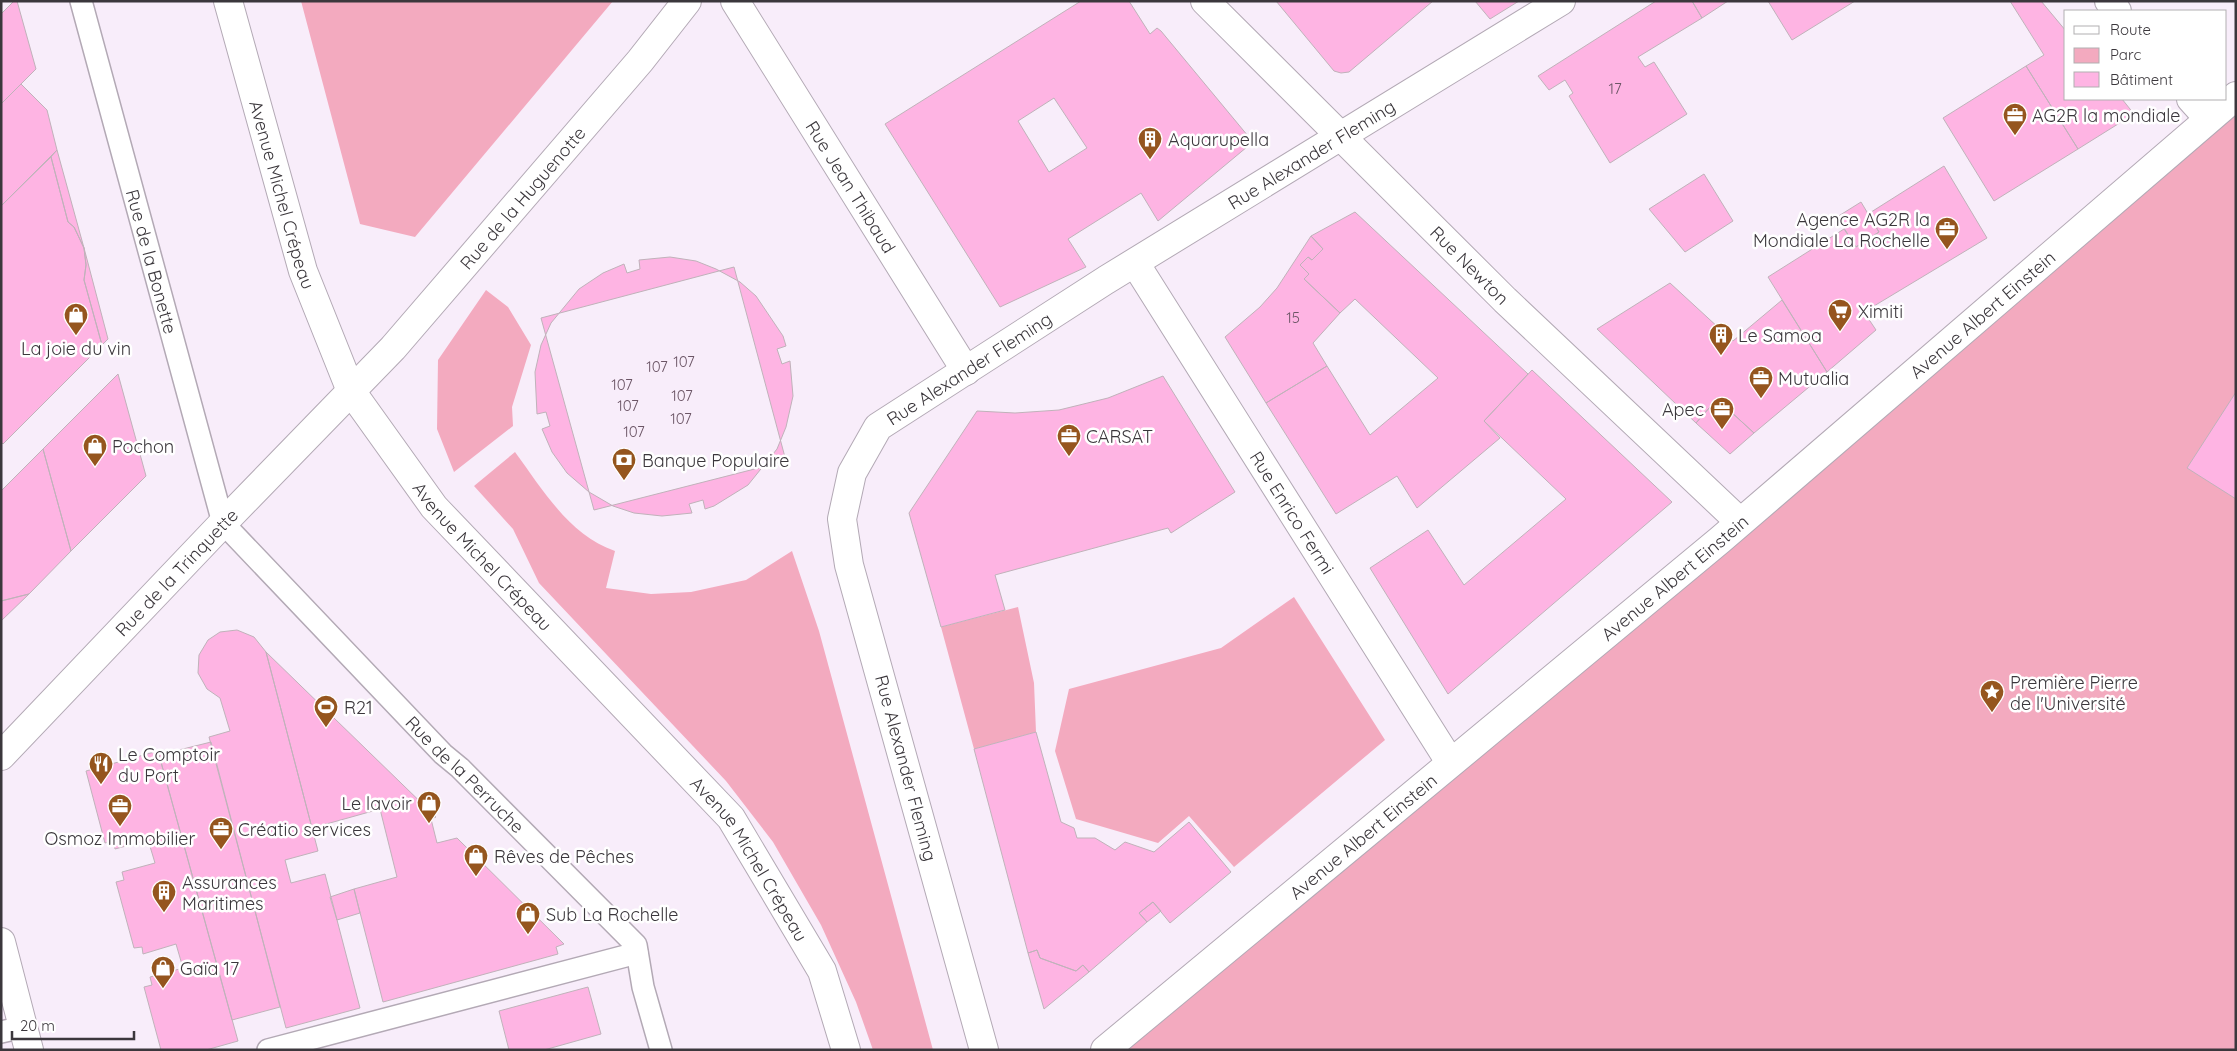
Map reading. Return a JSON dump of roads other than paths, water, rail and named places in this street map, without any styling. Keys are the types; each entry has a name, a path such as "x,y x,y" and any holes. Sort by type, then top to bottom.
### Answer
{"street":[{"name":"Avenue Michel Crépeau","path":"228,1 303,270 351,390 434,507 731,818 822,971 846,1050"},
{"name":"Rue de la Huguenotte","path":"351,390 393,348 640,61 687,1"},
{"name":"Rue Jean Thibaud","path":"735,1 966,371"},
{"name":"Rue Newton","path":"1205,1 1505,300 1740,522"},
{"name":"Rue Alexander Fleming","path":"984,1050 850,565 842,518 852,473 878,427 1134,263 1561,1"},
{"name":"Avenue Albert Einstein","path":"1105,1050 1740,522 2200,108 2224,100"},
{"name":"Rue Enrico Fermi","path":"1134,263 1450,762"},
{"name":"Rue de la Trinquette","path":"1,756 351,390"},
{"path":"1,942 18,1036"}],"lane":[{"name":"Rue de la Bonette","path":"81,1 222,523"},
{"name":"Rue de la Perruche","path":"222,523 443,754 460,768 636,945 643,987 661,1050"},
{"path":"268,1050 637,953"}],"place":[{"name":"AG2R la mondiale","path":"2015,136"},
{"name":"Aquarupella","path":"1150,160"},
{"name":"Agence AG2R la Mondiale La Rochelle","path":"1947,250"},
{"name":"Ximiti","path":"1840,332"},
{"name":"La joie du vin","path":"76,336"},
{"name":"Le Samoa","path":"1721,356"},
{"name":"Mutualia","path":"1761,399"},
{"name":"Apec","path":"1722,430"},
{"name":"CARSAT","path":"1069,457"},
{"name":"Pochon","path":"95,467"},
{"name":"Banque Populaire","path":"624,481"},
{"name":"Première Pierre de l'Université","path":"1992,713"},
{"name":"R21","path":"326,728"},
{"name":"Le Comptoir du Port","path":"101,785"},
{"name":"Le lavoir","path":"429,824"},
{"name":"Osmoz Immobilier","path":"120,827"},
{"name":"Créatio services","path":"221,850"},
{"name":"Rêves de Pêches","path":"476,877"},
{"name":"Assurances Maritimes","path":"164,913"},
{"name":"Sub La Rochelle","path":"528,935"},
{"name":"Gaïa 17","path":"163,989"}]}
